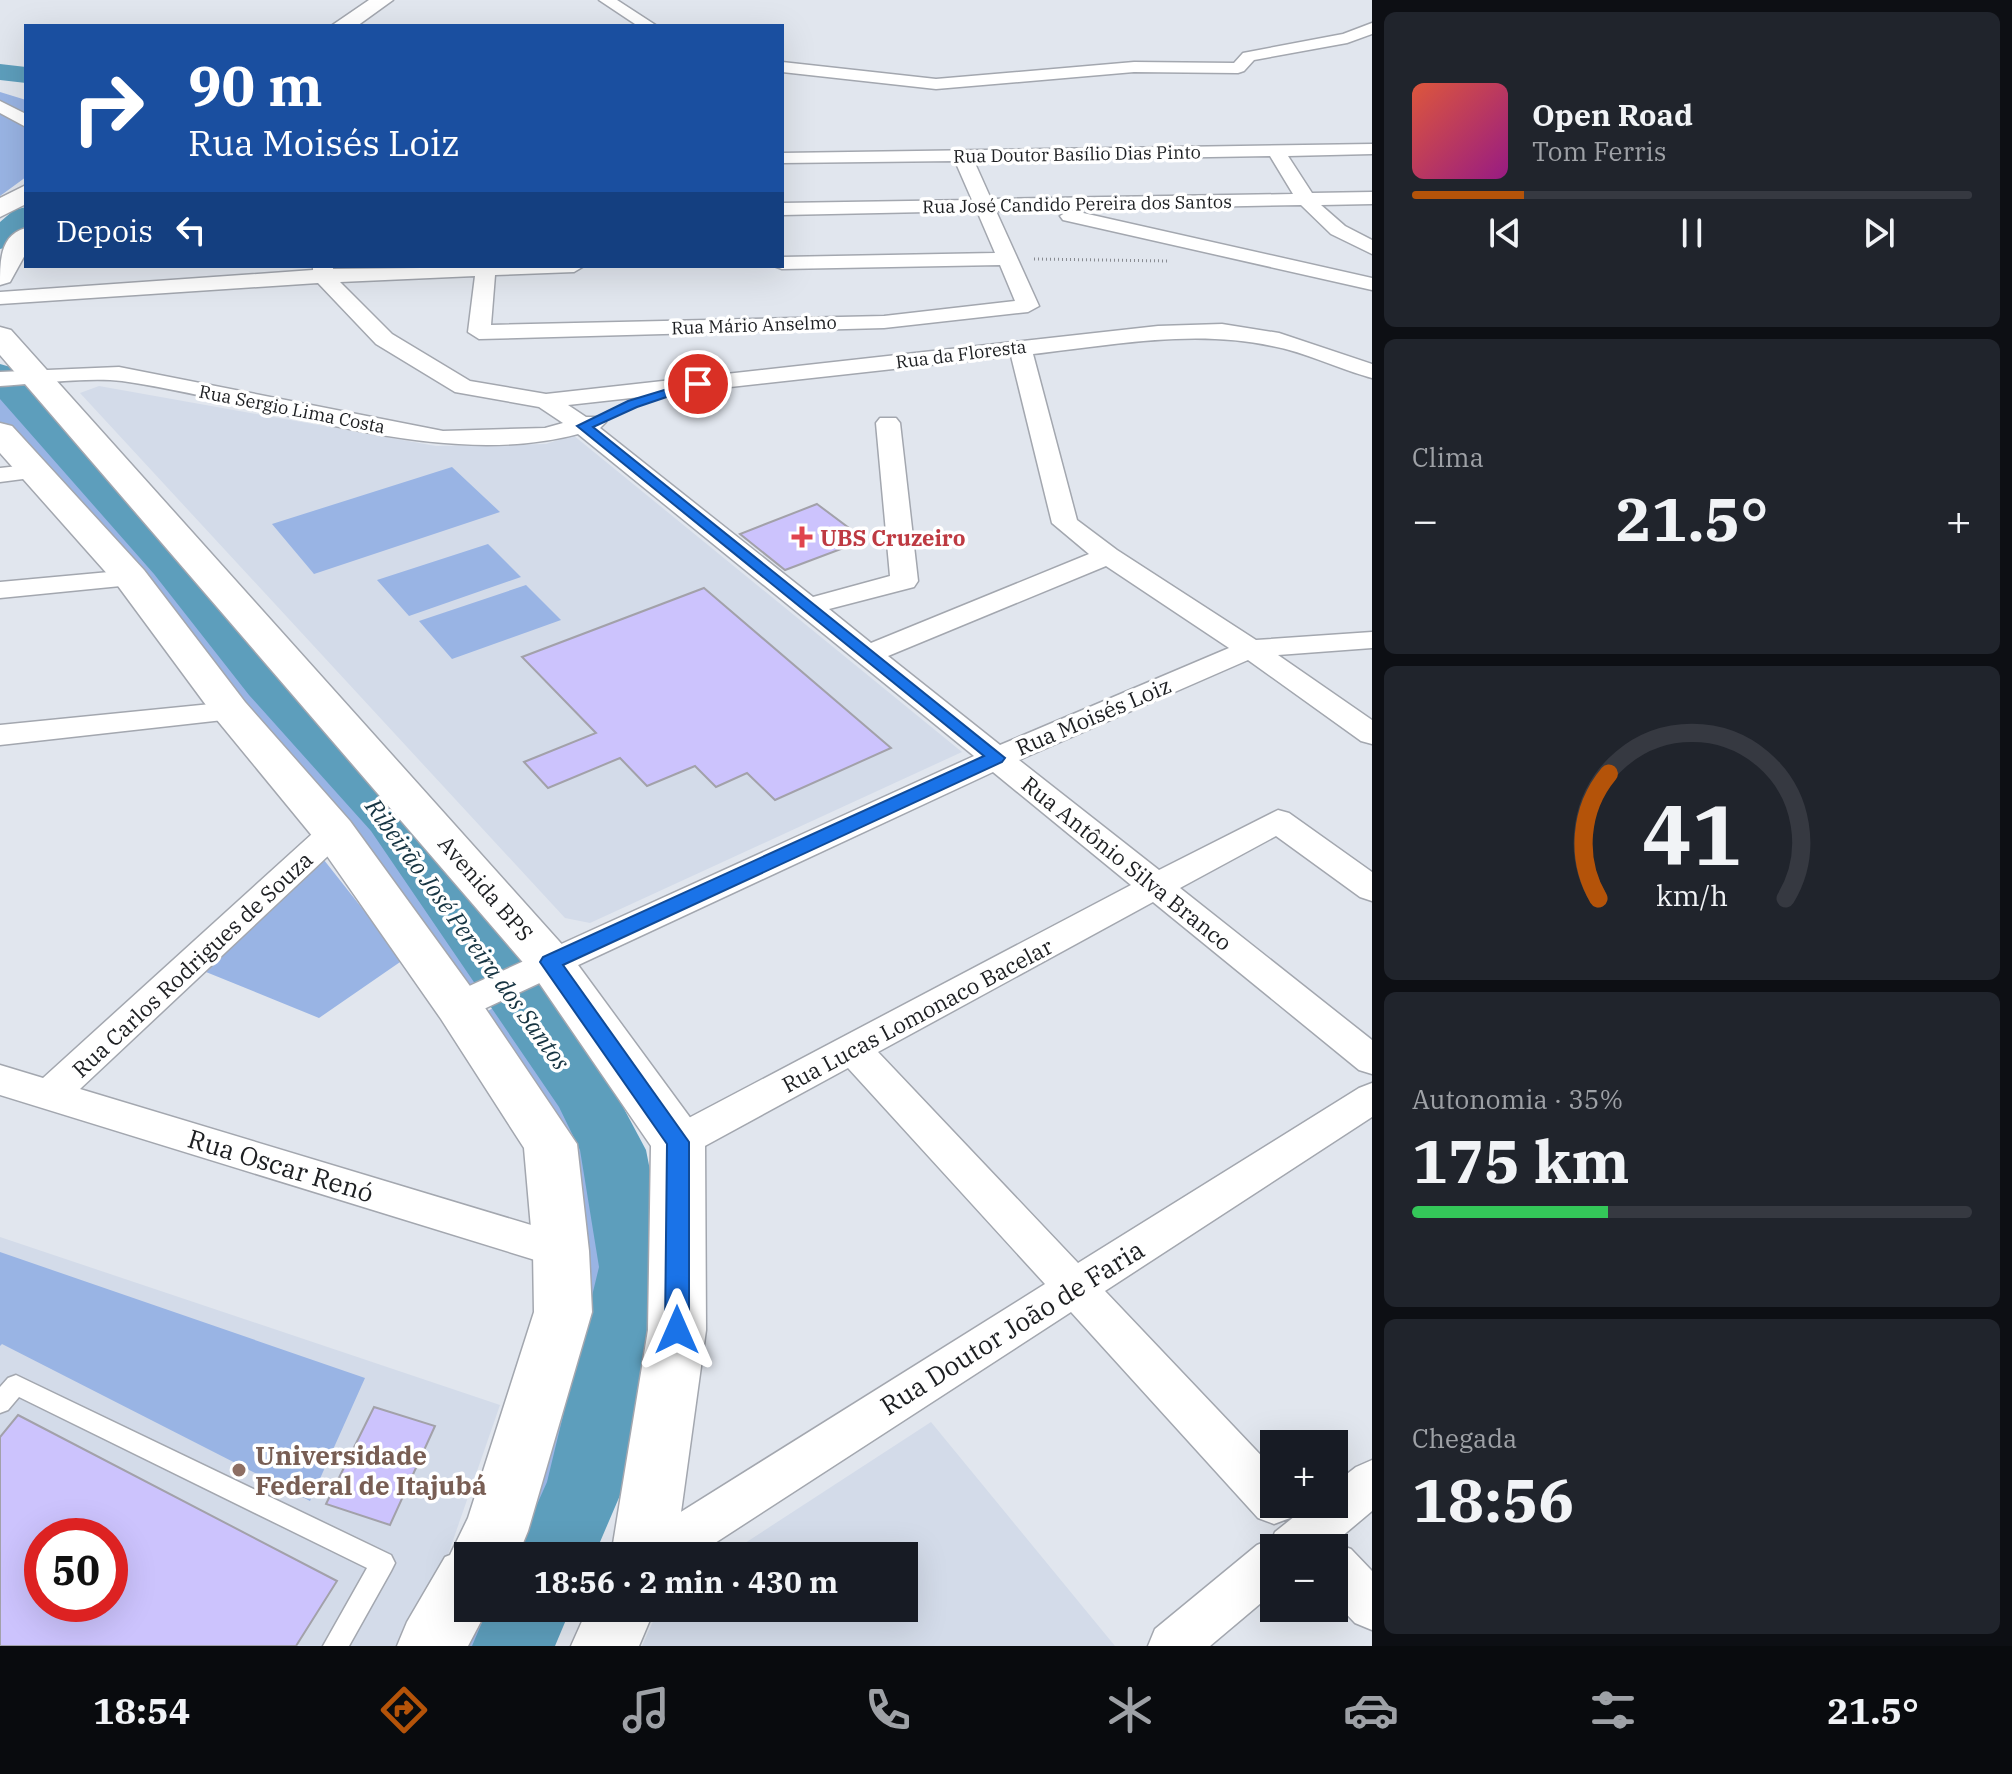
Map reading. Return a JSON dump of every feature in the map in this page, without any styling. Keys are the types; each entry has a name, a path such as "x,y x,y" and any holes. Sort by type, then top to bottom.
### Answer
{"main road":[{"path":"345,24 383,0"},
{"path":"367,24 402,0"},
{"path":"0,209 24,194"},
{"path":"0,276 17,244 24,239"},
{"name":"Avenida BPS","path":"0,336 24,378 542,966 678,1142"},
{"path":"0,433 19,473 131,578 231,711 476,997 550,1144 561,1251 563,1312 496,1531 490,1542"},
{"path":"645,1542 677,1330 678,1142"},
{"path":"431,1646 454,1605"},
{"path":"605,1646 616,1622"}],"street":[{"path":"607,0 642,24"},
{"path":"784,67 936,84 1134,67 1238,68 1249,56 1347,38 1372,28"},
{"path":"0,97 24,108"},
{"path":"0,106 24,121"},
{"name":"Rua Doutor Basílio Dias Pinto","path":"784,158 1372,149"},
{"path":"1276,150 1304,199 1329,226 1372,248"},
{"path":"784,263 1009,259 962,155"},
{"name":"Rua José Candido Pereira dos Santos","path":"784,209 1372,198"},
{"path":"1024,205 1372,284"},
{"name":"Rua Mário Anselmo","path":"486,268 479,332 884,322 1028,306 1009,259"},
{"path":"0,298 323,271 445,268"},
{"name":"Rua da Floresta","path":"323,271 384,339 463,387 546,401 1158,333 1222,331 1279,340 1372,371"},
{"path":"884,322 913,359"},
{"path":"1020,346 1065,523 1108,556 1372,734"},
{"name":"Rua Sergio Lima Costa","path":"24,378 119,374 443,438 546,435 583,426 632,404 698,384"},
{"name":"Rua da Floresta","path":"546,401 583,426"},
{"path":"809,606 904,581 888,423"},
{"name":"Rua Antônio Silva Branco","path":"583,426 1372,1060"},
{"path":"868,654 1108,556"},
{"path":"0,590 131,578"},
{"name":"Rua Moisés Loiz","path":"476,997 996,758 1250,649 1372,640"},
{"path":"0,757 12,734 231,711"},
{"name":"Rua Lucas Lomonaco Bacelar","path":"678,1142 1278,821 1372,889"},
{"name":"Rua Carlos Rodrigues de Souza","path":"50,1095 334,832"},
{"path":"853,1049 1075,1287 1292,1534"},
{"name":"Rua Oscar Renó","path":"0,1080 561,1251"},
{"name":"Rua Doutor João de Faria","path":"675,1542 1372,1098"},
{"path":"1301,1534 1372,1482"},
{"path":"1172,1646 1260,1569"},
{"path":"1348,1585 1372,1606"}],"lane":[{"path":"0,1403 16,1385 383,1563 335,1646"}],"path":[{"path":"1009,259 1167,261"}],"shaded area":[{"path":"0,92 24,99 24,178 0,196"},
{"path":"34,384 526,958 463,989 207,659 0,423 0,385"},
{"path":"99,386 436,446 546,444 573,435 962,752 590,923 565,918 80,393"},
{"path":"452,467 500,512 314,574 272,524"},
{"path":"488,544 521,577 409,616 377,580"},
{"path":"526,585 561,620 452,659 419,621"},
{"path":"324,860 403,960 319,1018 206,972"},
{"path":"542,980 627,1144 648,1268 622,1473 589,1542 492,1542 565,1184 479,1016"},
{"name":"Universidade Federal de Itajubá","path":"0,1237 500,1405 443,1569 396,1646 0,1646"},
{"path":"0,1252 365,1378 310,1501 2,1344 0,1346"},
{"path":"931,1422 1115,1646 642,1646 653,1622 918,1622 918,1542 747,1542"},
{"path":"457,1622 550,1622 539,1646 439,1646"}],"building":[{"name":"UBS Cruzeiro","path":"817,504 865,540 785,570 740,534"},
{"path":"704,588 891,748 775,800 747,773 716,787 695,766 647,786 620,758 548,788 524,762 596,733 522,657"},
{"path":"374,1407 435,1426 390,1525 326,1504"},
{"path":"18,1415 337,1581 296,1646 0,1646 0,1437"}],"waterway":[{"name":"Ribeirão José Pereira dos Santos","path":"0,72 24,75"},
{"name":"Ribeirão José Pereira dos Santos","path":"0,239 24,219"},
{"name":"Ribeirão José Pereira dos Santos","path":"0,376 170,564 266,684 390,818 584,1093 613,1150 634,1267 585,1486 560,1542"},
{"name":"Ribeirão José Pereira dos Santos","path":"513,1646 524,1622"}],"place":[{"name":"UBS Cruzeiro","path":"802,537"},
{"name":"Universidade Federal de Itajubá","path":"239,1470"}],"route":[{"path":"677,1330 678,1142 550,962 996,758 583,426 632,404 698,384"}]}
